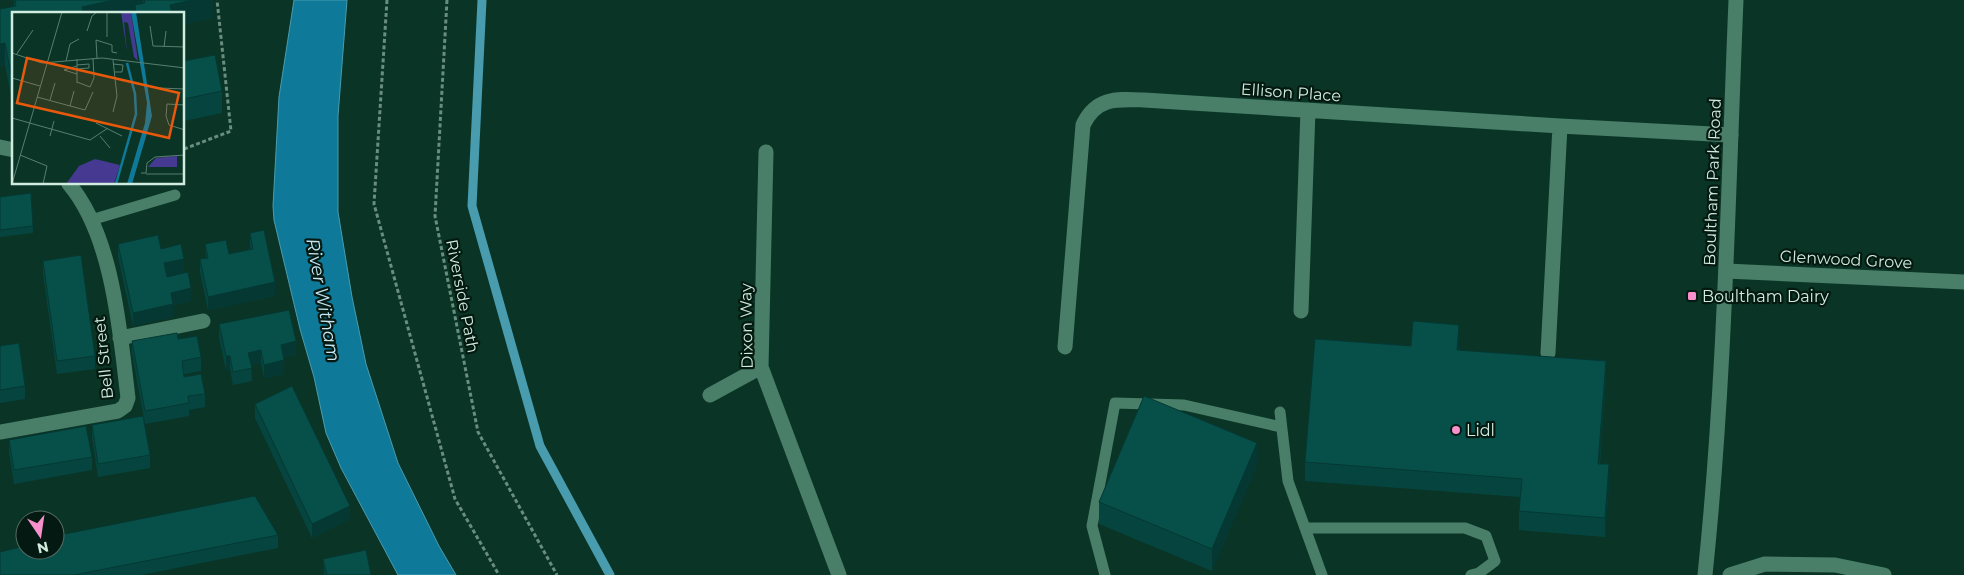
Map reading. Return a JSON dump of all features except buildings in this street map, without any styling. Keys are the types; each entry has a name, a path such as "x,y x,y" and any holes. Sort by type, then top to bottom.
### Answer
{"street":[{"name":"Boultham Park Road","path":"1705,575 1712,510 1726,270 1736,0"},
{"name":"Ellison Place","path":"1065,347 1083,125 1088,115 1103,103 1112,100 1126,99 1731,135"},
{"path":"1301,311 1308,110"},
{"path":"1548,353 1560,126"},
{"name":"Dixon Way","path":"766,152 761,367 838,575"},
{"name":"Bell Street","path":"0,432 118,411 125,406 128,398 115,307 105,261 91,220 70,185"},
{"name":"Glenwood Grove","path":"1726,270 1964,282"},
{"path":"120,338 203,321"},
{"path":"710,395 761,367"},
{"path":"1730,575 1765,564 1835,565 1884,575"}],"lane":[{"path":"91,220 175,195"},
{"path":"1105,575 1092,526 1115,403 1184,405 1282,427"},
{"path":"1280,412 1288,481 1322,575"},
{"path":"1305,528 1465,528 1486,536 1495,561 1479,573 1471,575"}],"path":[{"path":"185,149 231,131 217,0"},
{"path":"387,0 374,204 455,499 499,575"},
{"name":"Riverside Path","path":"447,0 435,216 478,432 557,575"}],"water":[{"name":"River Witham","path":"294,0 347,0 338,116 338,212 352,297 366,364 398,463 439,546 456,575 398,575 341,468 326,433 314,377 300,329 274,220 273,206 279,97"}],"waterway":[{"path":"482,0 472,206 540,446 610,575"}],"place":[{"name":"Boultham Dairy","path":"1692,296"},
{"name":"Lidl","path":"1456,430"}]}
